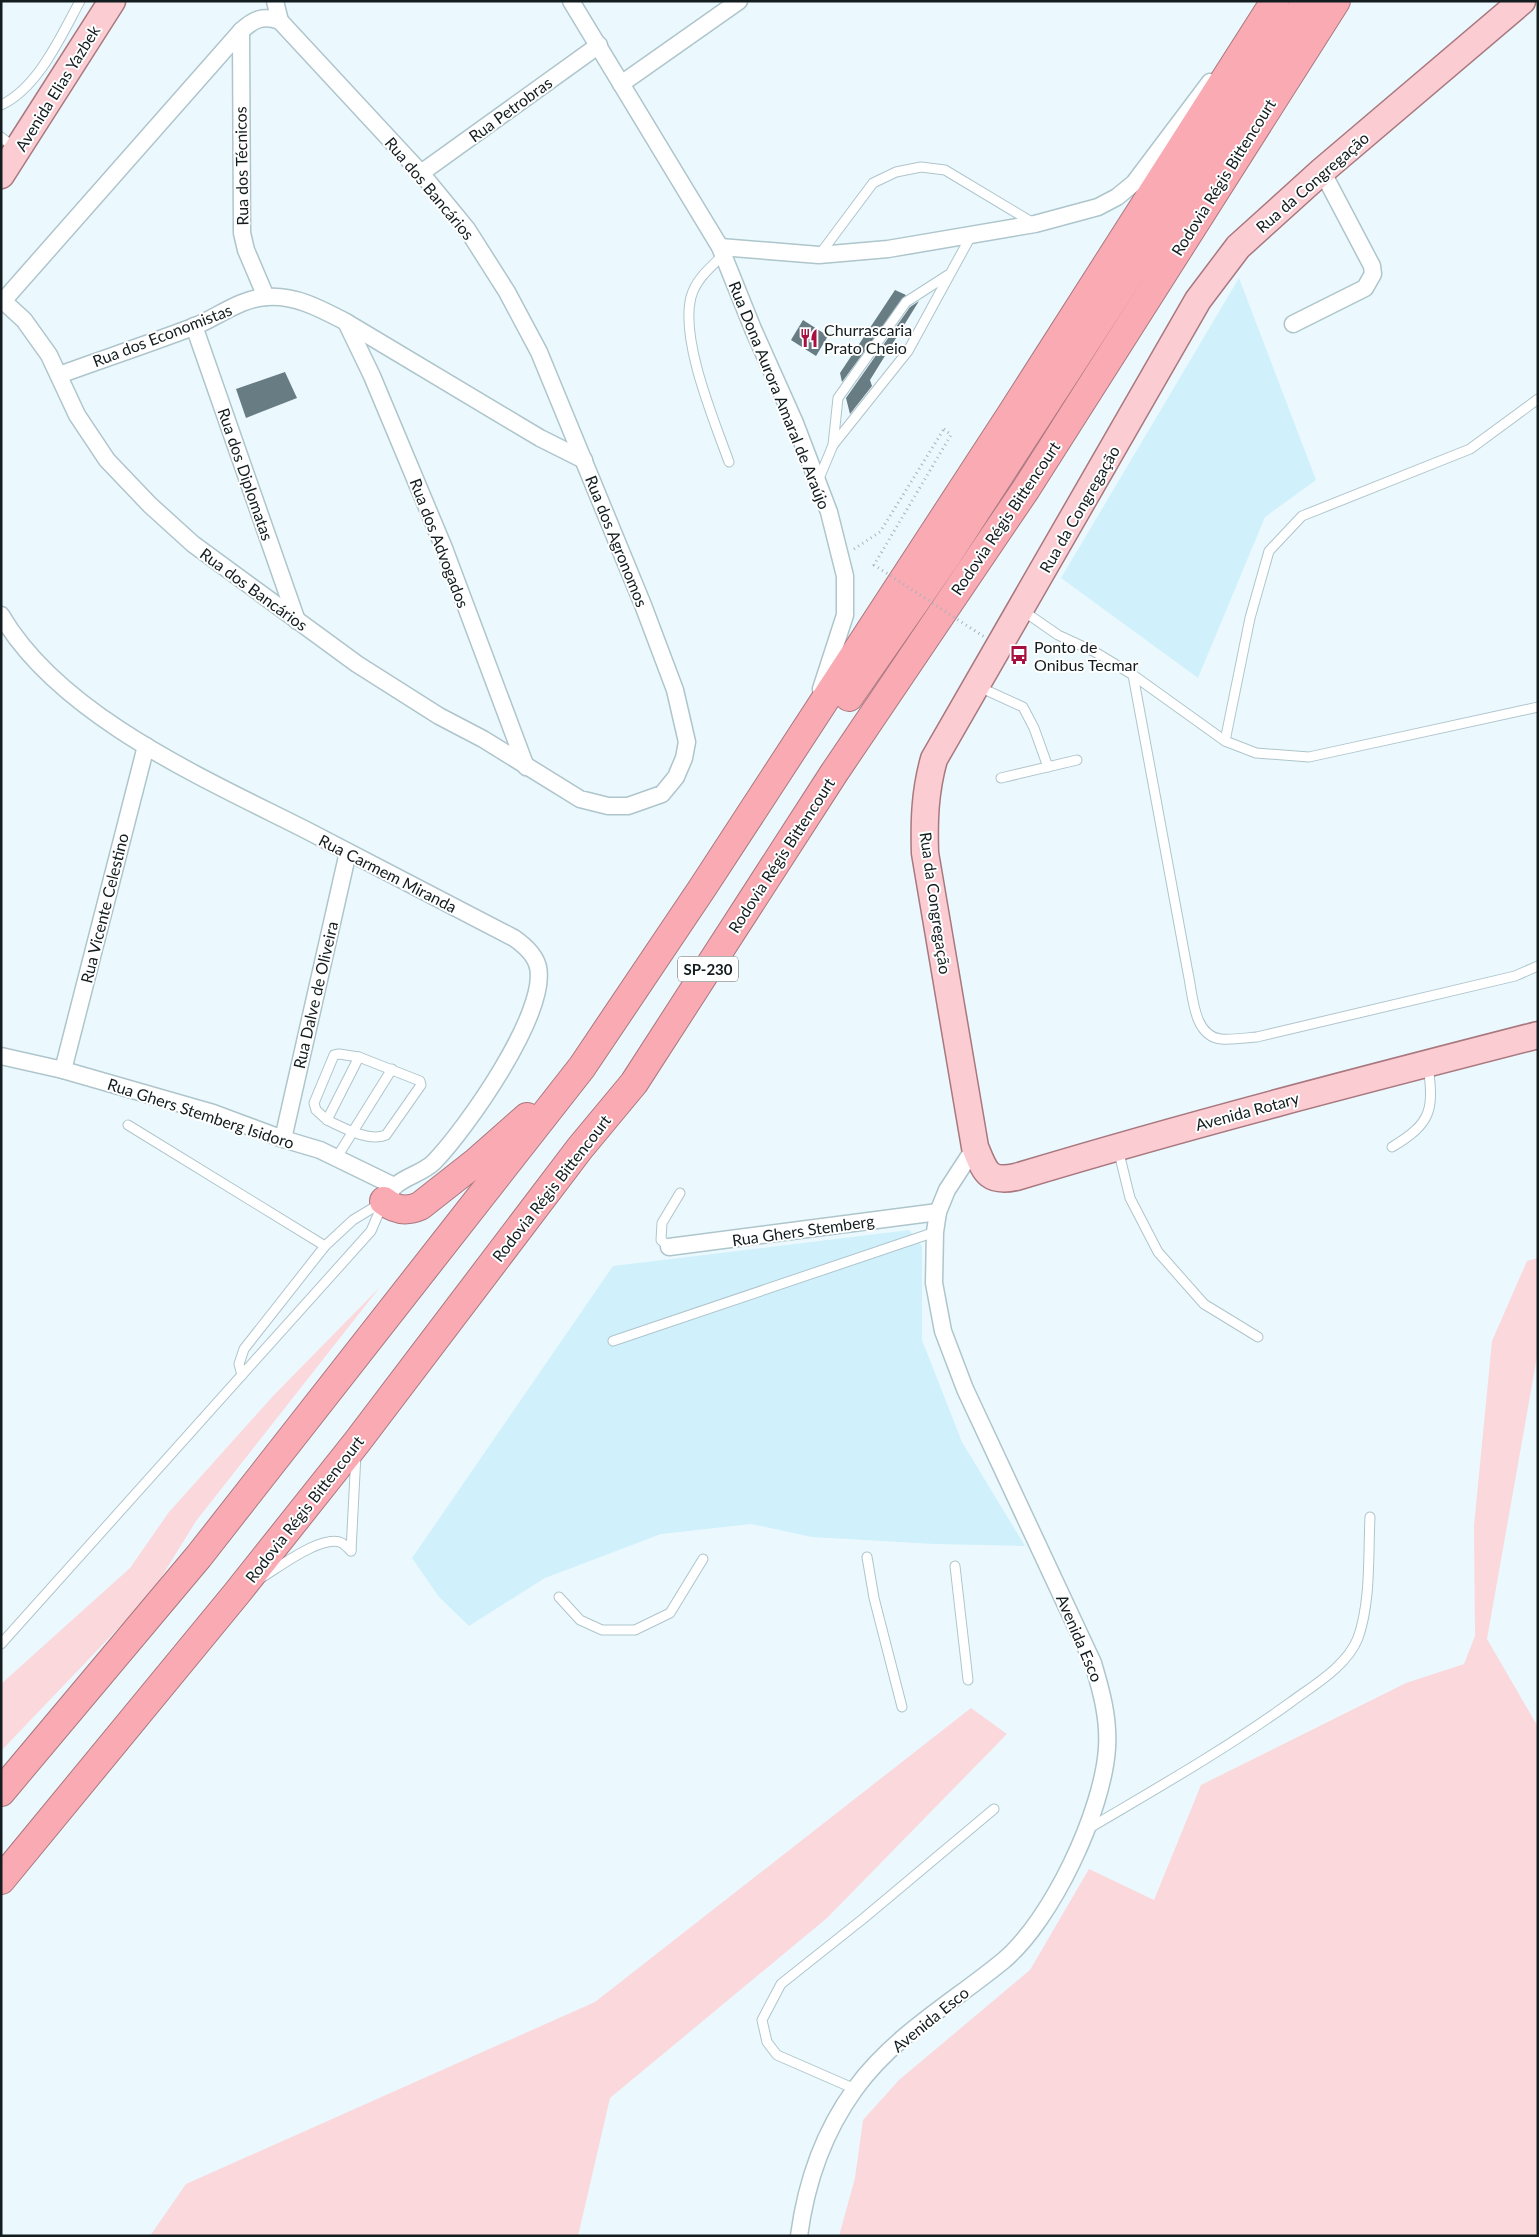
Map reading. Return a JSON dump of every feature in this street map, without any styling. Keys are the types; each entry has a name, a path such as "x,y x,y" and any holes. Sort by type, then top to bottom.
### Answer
{"highway":[{"name":"SP-230","path":"1,1792 199,1556 582,1067 794,749 1112,258 1275,1"},
{"path":"703,887 820,738 948,556 1307,1"},
{"name":"Rodovia Régis Bittencourt","path":"1,1880 237,1593 357,1442 574,1156 634,1083 834,773 1026,490 1335,2"},
{"path":"794,749 821,689 945,482 975,450 1060,309 1112,258"},
{"path":"389,1194 400,1210 413,1209 420,1206 476,1162 582,1067"}],"main road":[{"name":"Avenida Elias Yazbek","path":"1,175 9,144 112,1"},
{"name":"Rua da Congregação","path":"975,1147 925,852 924,817 927,786 934,759 1198,300 1238,247 1322,171 1522,1"},
{"name":"Avenida Rotary","path":"975,1147 986,1172 1001,1180 1118,1146 1538,1035"}],"street":[{"name":"Rua dos Bancários","path":"275,1 280,21 421,173 467,229 507,292 539,352 584,460"},
{"name":"Rua Dona Aurora Amaral de Araújo","path":"570,1 599,45 722,251 753,329 796,423 829,512 845,576 846,615 821,689"},
{"path":"621,84 739,1"},
{"name":"Rua dos Bancários","path":"280,21 270,18 252,20 241,31 3,299 24,320 49,355 77,415 107,460 150,505 193,544 357,664 580,799"},
{"path":"722,251 819,255 888,249 1035,224 1098,207 1117,197 1134,182 1201,92 1260,25"},
{"name":"Rua dos Técnicos","path":"241,31 242,233 246,250 266,297"},
{"name":"Rua Petrobras","path":"421,173 599,45"},
{"path":"1292,324 1365,288 1373,274 1372,266 1322,171"},
{"name":"Rua dos Agronomos","path":"266,297 288,298 315,306 346,322 540,438 584,460 675,690 687,742 684,758 676,776 662,794 628,806 608,806 580,799"},
{"name":"Rua dos Economistas","path":"59,375 194,326 243,303 266,297"},
{"name":"Rua dos Advogados","path":"346,322 372,376 444,548 526,767"},
{"name":"Rua dos Diplomatas","path":"194,326 297,621"},
{"name":"Rua Carmem Miranda","path":"1,615 12,634 60,686 146,746 526,946 538,966 538,983 532,1005 510,1054 477,1107 432,1164 389,1194"},
{"name":"Rua Vicente Celestino","path":"62,1070 146,746"},
{"name":"Rua Dalve de Oliveira","path":"283,1139 348,852"},
{"name":"Rua Ghers Stemberg Isidoro","path":"1,1056 62,1070 212,1113 336,1157 389,1194"},
{"name":"Avenida Esco","path":"799,2236 803,2203 814,2164 830,2130 855,2089 904,2038 1005,1959 1031,1930 1058,1889 1088,1830 1104,1775 1108,1746 1104,1700 1093,1663 965,1389 943,1331 934,1283 935,1232 938,1212 947,1190 975,1147"},
{"name":"Rua Ghers Stemberg","path":"669,1247 938,1212"}],"lane":[{"path":"1,105 15,99 51,55 80,1"},
{"path":"819,255 873,182 896,172 921,167 945,170 1035,224"},
{"path":"817,481 833,445 908,351 972,234"},
{"path":"722,251 701,275 691,297 688,325 708,401 729,462"},
{"path":"833,445 838,398 906,302 950,274"},
{"path":"1225,740 1250,618 1269,552 1302,516 1470,449 1538,399"},
{"path":"1021,610 1058,635 1095,652 1133,675 1225,740 1256,753 1309,756 1538,707"},
{"path":"1133,675 1188,973 1199,1022 1204,1032 1222,1039 1257,1037 1515,976 1538,966"},
{"path":"977,686 1023,707 1034,728 1048,767"},
{"path":"1001,778 1078,760"},
{"path":"334,1055 358,1056 392,1069 420,1081 420,1085 386,1135 379,1138 352,1131 327,1120 316,1110 314,1103 334,1055"},
{"path":"327,1120 358,1056"},
{"path":"1392,1147 1411,1135 1426,1121 1430,1107 1428,1064"},
{"path":"336,1157 392,1069"},
{"path":"128,1125 325,1246"},
{"path":"1118,1146 1130,1198 1158,1252 1204,1304 1258,1337"},
{"path":"669,1247 661,1240 662,1223 680,1193"},
{"path":"242,1375 239,1364 244,1349 325,1246 353,1220 389,1194"},
{"path":"1,1644 371,1231 389,1194"},
{"path":"613,1341 935,1232"},
{"path":"237,1593 313,1546 330,1542 341,1542 351,1551 357,1442"},
{"path":"1088,1830 1245,1735 1324,1678 1345,1658 1357,1639 1364,1614 1370,1517"},
{"path":"867,1557 874,1598 902,1706"},
{"path":"559,1597 580,1620 602,1630 635,1630 670,1613 703,1559"},
{"path":"955,1566 968,1680"},
{"path":"855,2089 778,2055 767,2042 762,2020 781,1984 864,1918 994,1809"}],"path":[{"path":"841,557 880,532 944,429 951,434 874,565 986,638"}],"shaded area":[{"path":"1239,278 1316,480 1265,517 1198,678 1061,578"},
{"path":"909,1230 922,1246 922,1340 962,1442 1025,1546 934,1544 812,1537 751,1524 661,1534 545,1578 469,1626 439,1597 412,1558 613,1266"},
{"path":"1538,1258 1538,1351 1487,1639 1538,1727 1538,2236 839,2236 855,2178 863,2120 899,2080 1030,1970 1089,1869 1154,1900 1201,1785 1406,1683 1464,1664 1475,1636 1474,1526 1492,1341 1527,1261"},
{"path":"380,1287 196,1521 151,1594 1,1751 1,1684 130,1568 169,1512 274,1395"},
{"path":"971,1708 1007,1734 827,1918 610,2098 578,2236 150,2236 186,2184 595,2002"}],"building":[{"path":"895,290 906,295 842,382 840,373"},
{"path":"919,301 870,380 872,386 850,414 846,398 910,307"},
{"name":"Churrascaria Prato Cheio","path":"803,320 828,336 816,356 791,340"},
{"path":"285,372 297,398 246,418 236,389"}],"place":[{"name":"Churrascaria Prato Cheio","path":"809,338"},
{"name":"Ponto de Onibus Tecmar","path":"1019,655"}]}
